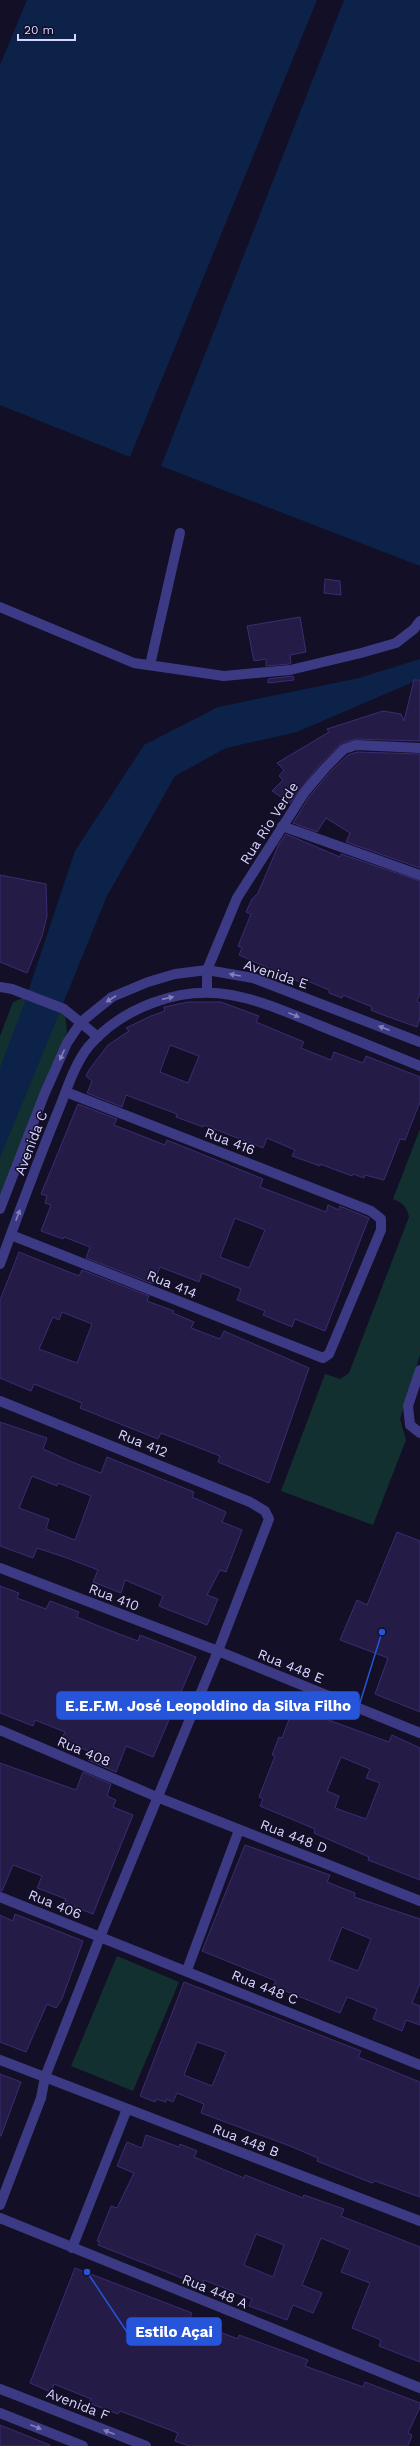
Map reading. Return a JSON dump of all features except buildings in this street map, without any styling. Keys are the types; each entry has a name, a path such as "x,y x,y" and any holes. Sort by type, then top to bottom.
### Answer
{"street":[{"path":"150,665 180,533"},
{"path":"0,607 134,663 224,676 290,670 396,643 420,621"},
{"name":"Rua Rio Verde","path":"207,992 207,970 237,898 304,793 344,749 356,745 372,744 420,748"},
{"path":"282,826 420,875"},
{"name":"Avenida E","path":"81,1022 112,997 148,982 175,974 207,970 253,978 420,1042"},
{"path":"0,978 6,988 64,1009 98,1037 112,1026 152,1002 207,992 232,995 276,1008 420,1066"},
{"name":"Avenida C","path":"0,1209 44,1095 67,1043 81,1022"},
{"name":"Avenida C","path":"0,1264 66,1092 88,1047 98,1037"},
{"name":"Rua 416","path":"66,1092 371,1211 381,1219 381,1230 375,1245 329,1354 323,1358"},
{"name":"Rua 414","path":"11,1235 323,1358"},
{"path":"419,1433 410,1425 408,1406 420,1370"},
{"name":"Rua 412","path":"0,1400 250,1502 265,1511 269,1519 218,1651"},
{"name":"Rua 410","path":"0,1568 218,1651"},
{"path":"0,2205 41,2098 45,2077 100,1937 218,1651"},
{"name":"Rua 448 E","path":"218,1651 420,1733"},
{"name":"Rua 408","path":"0,1730 157,1797"},
{"name":"Rua 448 D","path":"157,1797 420,1901"},
{"path":"187,1970 239,1830"},
{"name":"Rua 406","path":"0,1897 100,1937"},
{"name":"Rua 448 C","path":"100,1937 187,1970 420,2064"},
{"name":"Rua 448 B","path":"0,2060 420,2221"},
{"path":"72,2248 127,2109"},
{"name":"Rua 448 A","path":"0,2218 420,2388"},
{"name":"Avenida F","path":"0,2389 146,2446"},
{"path":"0,2413 83,2446"}],"green space":[{"path":"23,998 65,1013 67,1033 0,1199 0,1036 13,1002"},
{"path":"420,1129 420,1355 400,1419 406,1440 373,1525 281,1491 325,1374 340,1379 349,1373 409,1217 404,1206 393,1199"},
{"path":"117,1956 179,1982 133,2091 71,2066"}],"water":[{"path":"27,0 317,0 130,457 0,405 0,65"},
{"path":"344,0 420,0 420,566 161,466"},
{"path":"420,659 420,679 297,732 226,748 175,776 107,896 0,1158 0,1068 24,1004 75,851 144,745 218,707 359,678"}],"place":[{"name":"E.E.F.M. José Leopoldino da Silva Filho","path":"382,1632"},
{"name":"Estilo Açai","path":"87,2272"}]}
